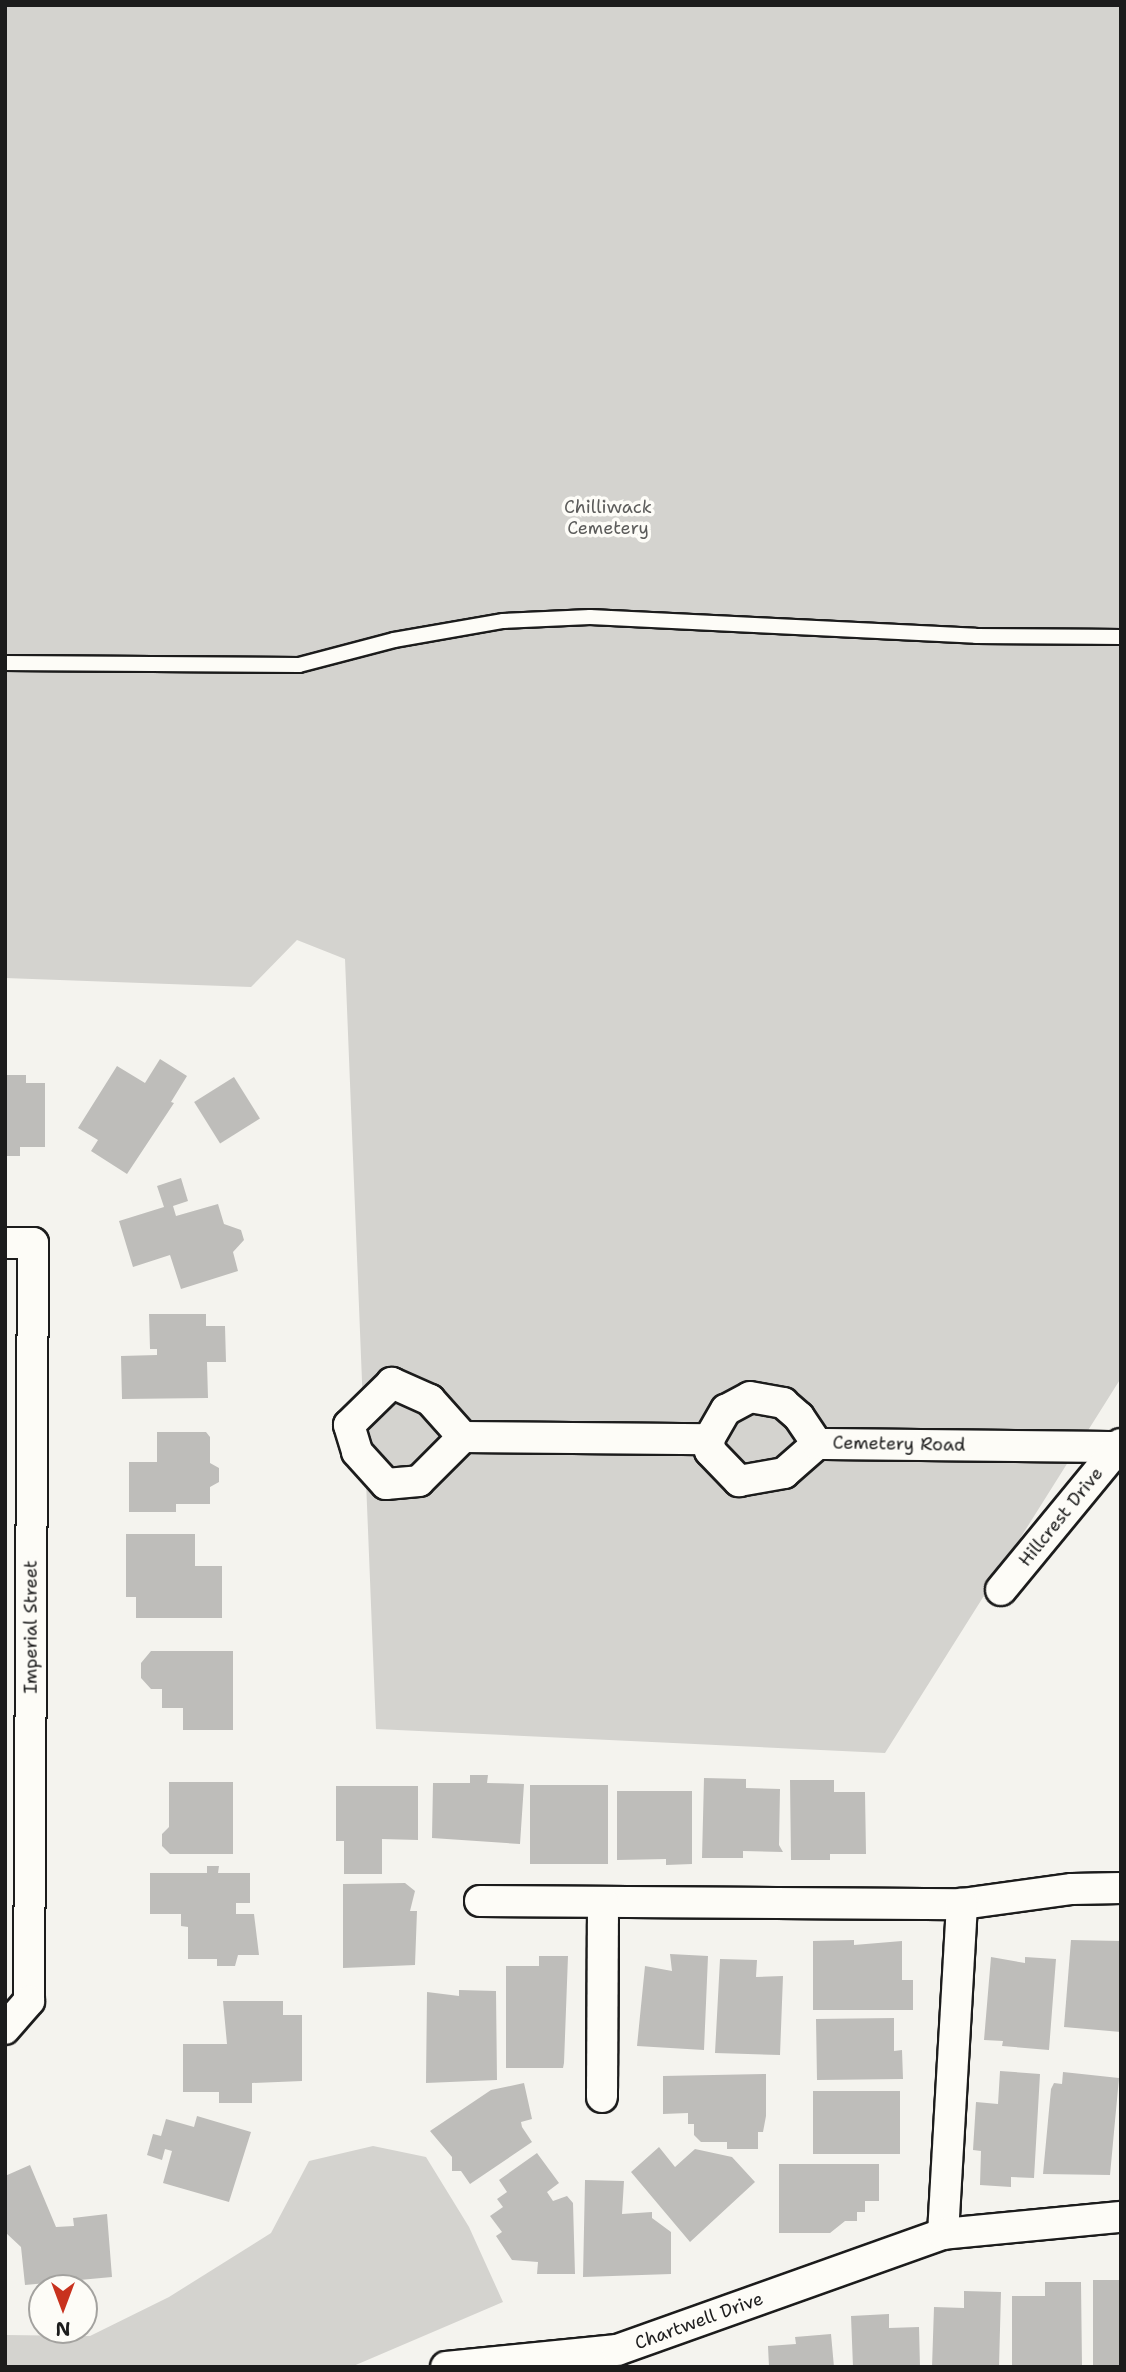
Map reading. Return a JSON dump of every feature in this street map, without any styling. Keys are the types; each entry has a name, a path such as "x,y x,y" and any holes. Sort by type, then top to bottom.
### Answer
{"street":[{"name":"Imperial Street","path":"5,1243 33,1243 29,2001 5,2029"},
{"path":"463,1437 709,1439 726,1410 750,1397 783,1403 799,1417 817,1444"},
{"name":"Cemetery Road","path":"709,1439 710,1451 739,1481 784,1474 817,1444 1120,1445"},
{"name":"Hillcrest Drive","path":"1001,1590 1120,1445"},
{"path":"480,1901 962,1904 1072,1889 1121,1888"},
{"path":"602,2097 603,1903"},
{"path":"943,2235 962,1904"},
{"name":"Chartwell Drive","path":"446,2367 617,2350 943,2235 1121,2217"}],"lane":[{"path":"5,663 299,665 394,640 503,621 590,617 976,636 1121,637"}],"green space":[{"name":"Chilliwack Cemetery","path":"5,5 1121,5 1121,1378 885,1753 376,1729 345,959 297,940 251,987 5,978"},
{"path":"373,2146 426,2157 469,2227 503,2302 351,2367 5,2367 5,2335 28,2335 28,2344 98,2344 98,2332 169,2297 271,2233 309,2161"}],"building":[{"path":"160,1059 187,1076 171,1102 174,1103 127,1174 91,1151 98,1140 78,1128 117,1066 145,1083"},
{"path":"5,1075 26,1075 26,1083 45,1083 45,1147 20,1147 20,1156 5,1156"},
{"path":"234,1077 260,1119 220,1143 194,1102"},
{"path":"181,1178 188,1201 173,1206 176,1216 218,1204 224,1224 241,1230 244,1240 233,1252 238,1271 181,1289 170,1255 133,1267 119,1221 164,1207 157,1186"},
{"path":"149,1314 206,1314 206,1326 225,1326 226,1362 207,1362 208,1398 122,1399 121,1356 157,1355 157,1349 150,1349"},
{"path":"157,1432 206,1432 210,1437 210,1463 219,1468 219,1482 210,1487 210,1504 176,1504 176,1512 129,1512 129,1462 157,1462"},
{"path":"126,1534 195,1534 195,1566 222,1566 222,1618 136,1618 136,1597 126,1597"},
{"path":"151,1651 233,1651 233,1730 183,1730 183,1708 162,1708 162,1689 151,1689 141,1678 141,1663"},
{"path":"470,1775 488,1775 487,1783 524,1784 520,1844 432,1838 433,1783 470,1783"},
{"path":"704,1778 746,1779 746,1788 780,1789 779,1845 783,1852 743,1851 743,1858 702,1858"},
{"path":"790,1780 834,1780 834,1792 865,1792 866,1854 830,1854 830,1860 791,1860"},
{"path":"169,1782 233,1782 233,1854 170,1854 162,1846 162,1834 169,1827"},
{"path":"530,1785 608,1785 608,1864 530,1864"},
{"path":"336,1786 418,1786 418,1840 382,1839 382,1874 344,1874 344,1841 336,1841"},
{"path":"617,1791 692,1791 692,1864 666,1865 666,1859 617,1860"},
{"path":"207,1866 219,1866 218,1873 250,1873 250,1903 236,1903 236,1914 254,1914 259,1955 238,1955 235,1966 217,1966 217,1959 188,1959 188,1927 181,1926 181,1914 150,1914 150,1873 207,1873"},
{"path":"405,1883 415,1891 410,1911 417,1911 415,1965 343,1968 343,1884"},
{"path":"854,1940 854,1945 902,1941 902,1980 913,1980 913,2010 813,2010 813,1941"},
{"path":"1071,1940 1121,1941 1121,2032 1064,2027"},
{"path":"670,1954 708,1956 704,2050 637,2046 645,1966 672,1971"},
{"path":"539,1956 568,1956 563,2068 506,2068 506,1966 539,1966"},
{"path":"991,1957 1025,1963 1025,1957 1056,1959 1049,2050 1002,2046 1003,2041 984,2040"},
{"path":"720,1959 757,1960 756,1977 783,1976 780,2055 715,2053"},
{"path":"459,1990 496,1991 497,2080 426,2083 427,1992 459,1996"},
{"path":"223,2001 283,2001 283,2015 302,2015 302,2081 252,2083 252,2103 219,2103 219,2092 183,2092 183,2044 227,2044"},
{"path":"894,2018 894,2051 902,2050 903,2079 817,2080 816,2019"},
{"path":"1000,2071 1040,2074 1034,2178 1011,2177 1011,2187 980,2185 981,2151 973,2150 976,2102 998,2104"},
{"path":"1063,2072 1119,2078 1110,2175 1043,2174 1051,2089 1054,2083 1062,2084"},
{"path":"766,2074 766,2116 763,2132 758,2132 758,2149 727,2149 727,2142 701,2142 694,2135 694,2124 688,2124 688,2113 663,2114 663,2076"},
{"path":"524,2083 532,2119 521,2122 532,2142 470,2184 461,2171 452,2171 452,2157 430,2131 491,2090"},
{"path":"813,2091 900,2091 900,2154 813,2154"},
{"path":"197,2116 251,2132 229,2202 163,2183 172,2151 165,2149 162,2160 147,2155 153,2134 161,2136 166,2119 194,2127"},
{"path":"659,2147 675,2167 695,2149 732,2157 755,2182 690,2242 631,2172"},
{"path":"537,2153 559,2183 547,2192 553,2201 567,2196 573,2203 575,2274 537,2274 538,2262 512,2260 496,2236 502,2232 490,2216 503,2207 497,2199 507,2192 499,2180"},
{"path":"779,2164 879,2164 879,2201 865,2201 865,2212 857,2212 857,2221 845,2221 830,2233 779,2233"},
{"path":"30,2165 56,2227 74,2226 73,2218 107,2214 112,2277 98,2278 98,2274 28,2274 28,2285 25,2285 21,2247 5,2232 5,2176"},
{"path":"585,2180 624,2181 622,2214 652,2212 652,2218 671,2232 671,2274 583,2277"},
{"path":"1093,2280 1121,2280 1121,2367 1093,2367"},
{"path":"1045,2282 1081,2282 1082,2367 1012,2367 1012,2296 1045,2296"},
{"path":"964,2291 1001,2292 999,2367 932,2367 934,2307 964,2308"},
{"path":"889,2314 889,2328 919,2327 920,2367 853,2367 851,2316"},
{"path":"831,2334 834,2367 769,2367 768,2346 796,2344 795,2337"}]}
